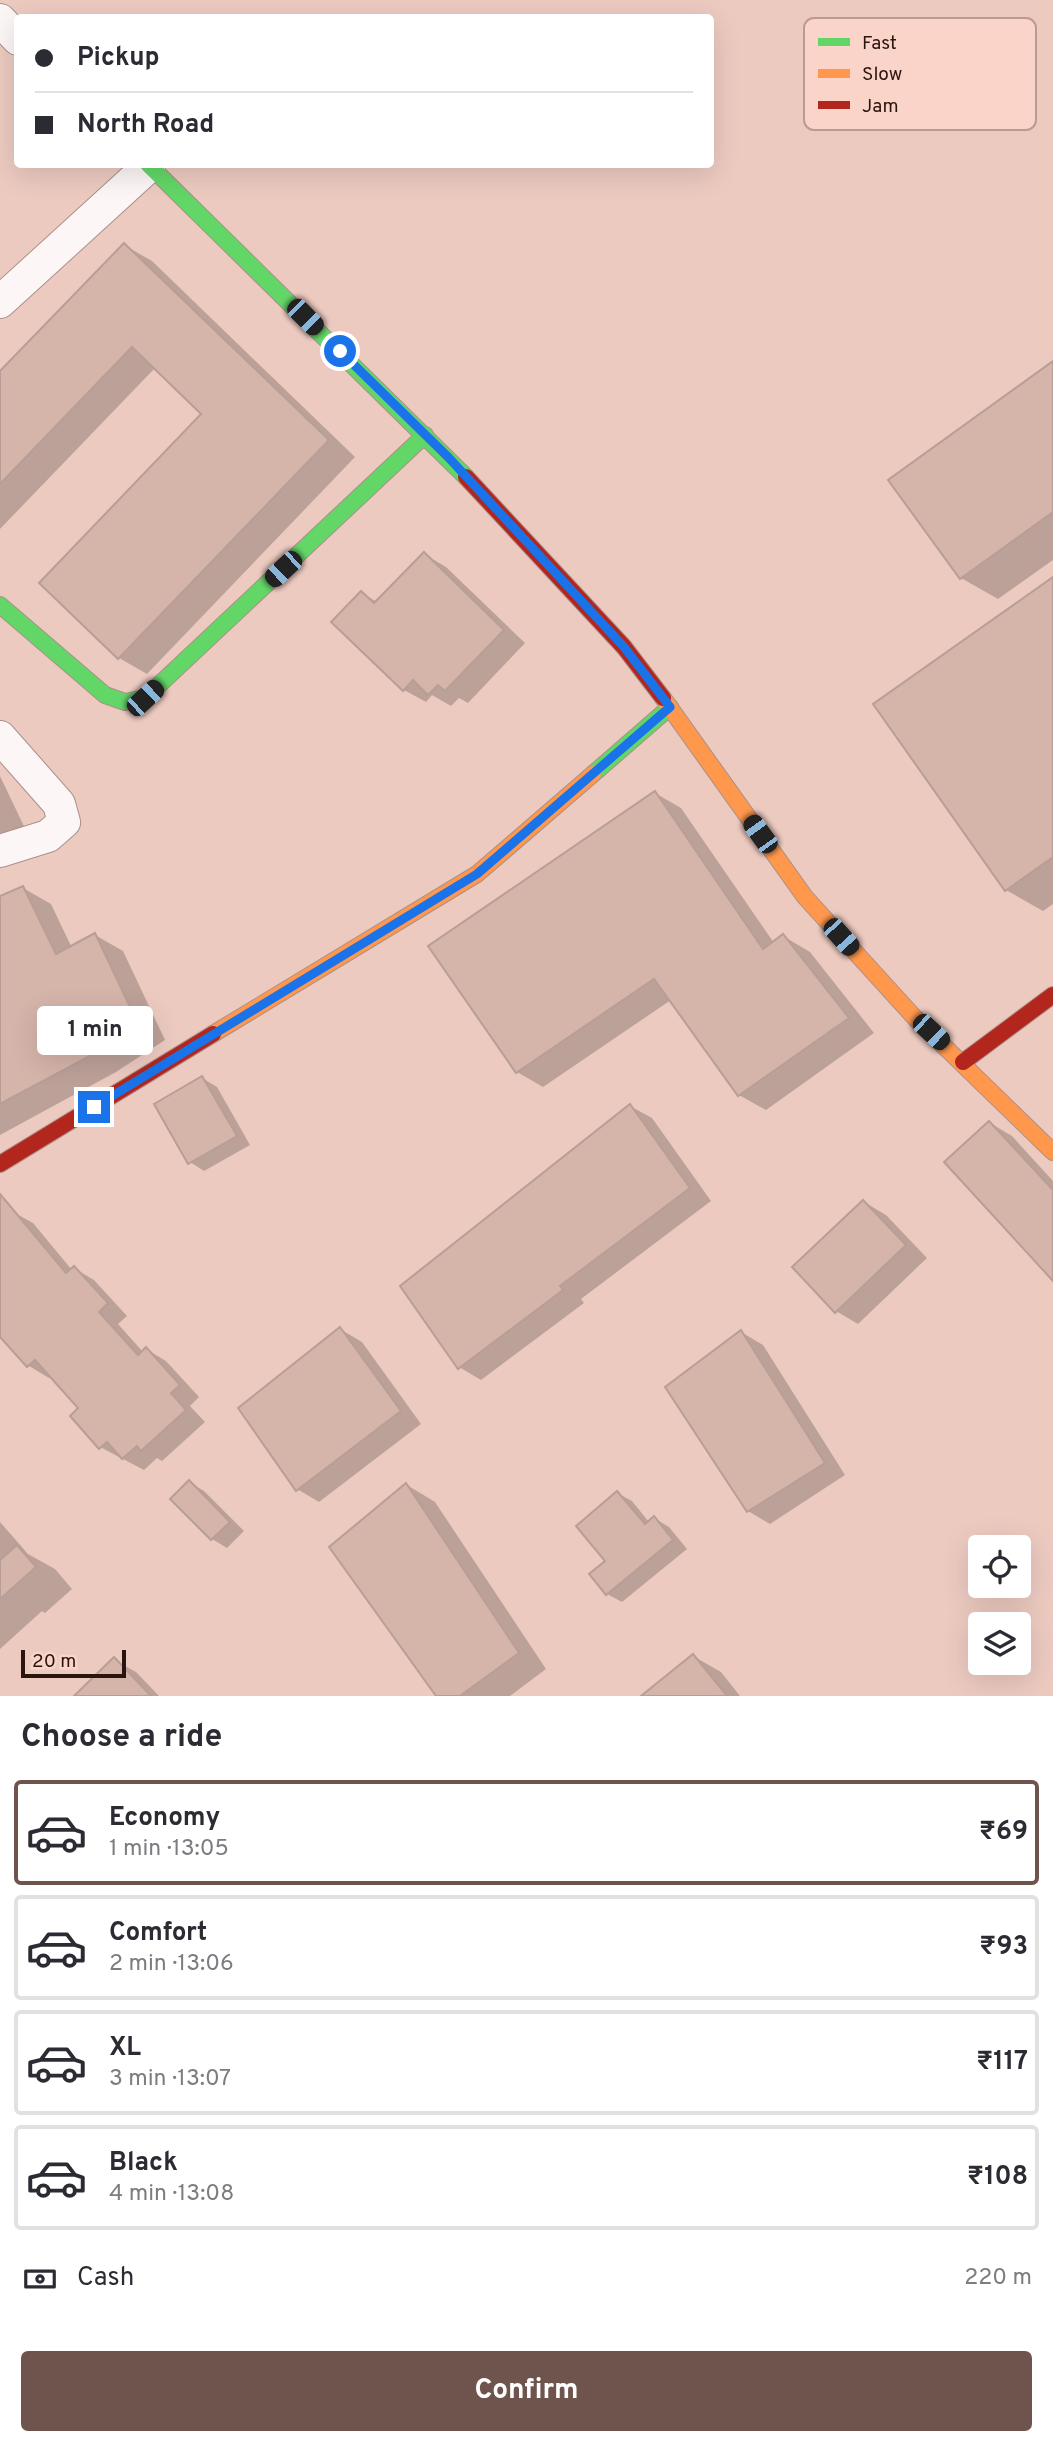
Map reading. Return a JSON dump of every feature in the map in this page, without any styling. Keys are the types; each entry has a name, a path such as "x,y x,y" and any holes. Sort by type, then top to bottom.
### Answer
{"street":[{"path":"0,20 14,35"},
{"path":"0,302 146,168"},
{"path":"152,168 425,435 624,647 805,897 915,1018 1053,1152"},
{"path":"0,605 114,701 126,703 145,698 425,435"},
{"path":"0,1164 477,874 670,707"},
{"path":"0,737 59,804 64,822 48,836 0,851"},
{"path":"963,1062 1053,995"}],"building":[{"path":"124,243 329,440 118,659 39,583 201,414 132,347 0,484 0,371"},
{"path":"1053,361 1053,512 960,579 888,480"},
{"path":"424,552 504,630 445,691 438,685 428,695 413,680 403,691 331,622 361,591 374,603"},
{"path":"1053,577 1053,857 1005,891 873,704"},
{"path":"655,791 763,949 783,934 849,1018 738,1096 654,979 516,1073 428,946"},
{"path":"23,886 56,954 95,933 138,1024 88,1057 0,1104 0,896"},
{"path":"202,1076 237,1136 188,1164 154,1104"},
{"path":"630,1104 690,1188 560,1286 563,1290 458,1369 400,1286"},
{"path":"989,1121 1053,1190 1053,1281 944,1162"},
{"path":"0,1194 66,1273 74,1266 108,1303 99,1312 138,1355 146,1347 180,1385 171,1393 186,1410 141,1451 137,1446 122,1459 107,1442 99,1449 70,1416 78,1408 35,1360 27,1367 0,1337"},
{"path":"863,1200 906,1245 835,1313 792,1267"},
{"path":"340,1327 401,1411 296,1491 238,1408"},
{"path":"741,1330 825,1463 747,1512 665,1387"},
{"path":"189,1480 230,1522 211,1540 170,1499"},
{"path":"406,1483 519,1653 460,1696 436,1696 329,1547"},
{"path":"617,1491 645,1524 654,1516 673,1540 606,1595 589,1574 605,1561 576,1526"},
{"path":"17,1545 36,1567 0,1599 0,1560"},
{"path":"693,1654 727,1696 641,1696"},
{"path":"114,1657 151,1696 74,1696"}],"traffic: fast":[{"path":"152,168 466,477"},
{"path":"0,605 105,695 125,702 145,698 425,435"},
{"path":"593,774 670,707"}],"traffic: slow":[{"path":"663,698 805,897 915,1018 1053,1152"},
{"path":"213,1034 477,874 593,774"}],"traffic: jam":[{"path":"466,477 624,647 663,698"},
{"path":"963,1062 1053,995"},
{"path":"0,1164 213,1034"}],"route":[{"path":"94,1107 477,874 670,707 624,647 449,458 340,351"}]}
